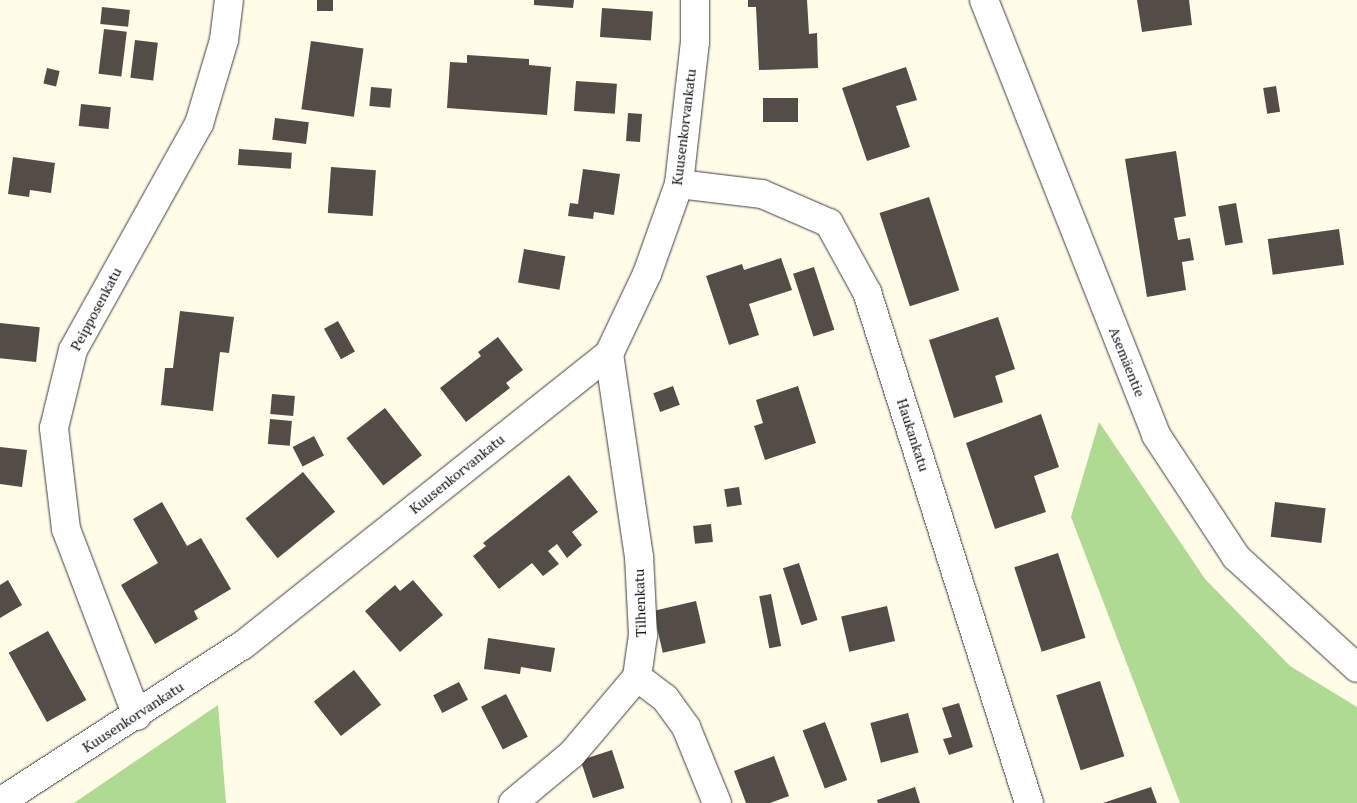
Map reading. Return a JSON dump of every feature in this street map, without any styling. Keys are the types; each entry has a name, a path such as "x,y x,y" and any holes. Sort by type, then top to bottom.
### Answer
{"street":[{"name":"Peipposenkatu","path":"137,716 66,529 54,428 73,350 199,124 224,40 229,0"},
{"name":"Kuusenkorvankatu","path":"0,802 137,716 243,645 609,354 647,274 679,184 695,42 695,0"},
{"name":"Asemäentie","path":"984,0 1156,435 1236,557 1357,668"},
{"name":"Haukankatu","path":"679,184 762,194 829,223 867,292 1029,803"},
{"name":"Tilhenkatu","path":"609,354 639,557 643,635 637,677"},
{"path":"513,803 572,754 637,677 664,698 686,727 717,803"}],"green space":[{"path":"1099,422 1205,579 1290,666 1357,707 1357,803 1180,803 1071,517"},
{"path":"218,705 226,803 74,803"}],"building":[{"path":"317,0 333,0 333,11 317,11"},
{"path":"534,0 574,0 573,8 534,5"},
{"path":"748,0 807,0 809,34 817,33 818,68 759,70 756,7 748,7"},
{"path":"1137,0 1189,0 1192,25 1142,32"},
{"path":"102,7 130,10 128,27 100,24"},
{"path":"602,8 653,12 651,40 600,37"},
{"path":"104,29 127,32 121,76 99,74"},
{"path":"135,40 158,43 153,81 130,78"},
{"path":"311,41 363,48 354,117 301,109"},
{"path":"467,55 529,59 529,65 551,67 547,115 447,108 450,62 467,63"},
{"path":"906,67 917,100 896,106 910,147 867,161 842,88"},
{"path":"47,68 60,71 56,87 43,84"},
{"path":"576,81 617,84 615,114 574,111"},
{"path":"1276,86 1280,112 1267,114 1263,88"},
{"path":"371,87 392,89 390,108 369,106"},
{"path":"763,98 798,98 798,122 763,122"},
{"path":"81,104 111,107 109,129 79,126"},
{"path":"628,113 642,114 640,142 626,141"},
{"path":"275,118 309,122 306,144 272,140"},
{"path":"239,149 292,153 291,169 238,165"},
{"path":"1176,151 1186,216 1174,218 1178,240 1190,238 1194,260 1182,262 1186,290 1147,297 1125,159"},
{"path":"13,157 55,163 51,193 30,190 29,197 8,194"},
{"path":"331,167 376,170 373,216 328,213"},
{"path":"583,169 620,174 614,215 594,212 593,219 568,216 570,203 578,204"},
{"path":"929,197 959,290 910,306 880,213"},
{"path":"1236,203 1243,242 1225,246 1218,206"},
{"path":"1339,229 1344,265 1273,275 1268,239"},
{"path":"524,249 565,256 559,290 518,282"},
{"path":"781,258 792,290 749,304 759,335 729,345 706,276 742,264 744,270"},
{"path":"814,267 834,330 813,337 793,274"},
{"path":"180,311 234,317 229,353 220,352 213,411 161,405 165,368 173,368"},
{"path":"998,317 1015,369 995,376 1003,402 954,418 929,340"},
{"path":"338,321 355,352 341,359 324,329"},
{"path":"0,323 40,327 36,362 0,358"},
{"path":"498,337 523,370 506,383 510,388 466,422 440,388 481,356 478,352"},
{"path":"673,386 680,405 660,412 653,393"},
{"path":"798,386 816,443 765,460 754,426 763,423 756,400"},
{"path":"272,394 295,396 293,416 270,414"},
{"path":"385,408 422,455 383,485 346,438"},
{"path":"1041,414 1059,467 1034,476 1046,512 995,529 966,443"},
{"path":"270,419 292,421 290,446 268,444"},
{"path":"314,436 324,456 303,466 293,447"},
{"path":"0,447 27,450 22,487 0,484"},
{"path":"303,472 335,512 278,558 245,519"},
{"path":"569,475 598,512 572,532 582,545 567,558 557,544 548,551 559,564 543,576 532,563 499,589 473,556 486,546 483,543"},
{"path":"739,487 742,505 727,507 724,489"},
{"path":"162,502 187,546 201,538 231,589 194,611 198,619 155,644 121,585 158,563 133,519"},
{"path":"1275,502 1326,508 1321,543 1271,537"},
{"path":"711,524 713,542 695,544 693,526"},
{"path":"1058,553 1086,638 1042,652 1014,567"},
{"path":"799,563 818,620 801,625 783,568"},
{"path":"8,580 22,605 0,618 0,585"},
{"path":"413,580 443,615 400,652 365,611 395,585 400,591"},
{"path":"771,594 781,646 769,648 759,596"},
{"path":"696,601 706,643 663,653 653,611"},
{"path":"887,606 895,641 849,652 841,617"},
{"path":"48,631 86,700 47,722 9,653"},
{"path":"488,638 555,648 551,672 521,667 520,674 484,669"},
{"path":"354,670 381,705 341,736 314,701"},
{"path":"1100,681 1124,756 1081,770 1056,695"},
{"path":"459,682 468,700 442,713 433,695"},
{"path":"506,694 528,737 503,749 481,707"},
{"path":"959,703 973,747 949,755 943,739 952,737 942,708"},
{"path":"908,713 919,753 881,763 870,723"},
{"path":"825,722 847,780 825,788 803,731"},
{"path":"612,750 624,788 593,798 581,760"},
{"path":"774,756 789,796 770,803 746,803 734,771"},
{"path":"915,787 920,803 878,803 877,800"},
{"path":"1151,787 1157,803 1103,803"}]}
